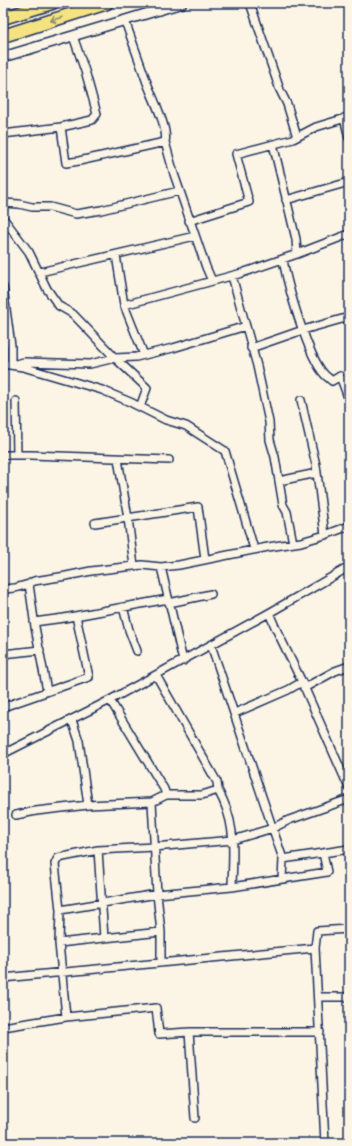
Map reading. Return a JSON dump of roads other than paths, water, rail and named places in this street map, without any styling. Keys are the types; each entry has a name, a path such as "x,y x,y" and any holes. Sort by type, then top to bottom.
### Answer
{"highway":[{"path":"3,18 52,3"},
{"path":"3,36 107,3"}],"street":[{"path":"3,57 182,3"},
{"path":"250,3 280,90 287,104 297,137"},
{"path":"125,21 146,82 156,105 164,129 166,139 165,142 179,191 212,281"},
{"path":"3,134 61,127 92,120 97,114 86,74 73,36"},
{"path":"190,221 249,202 236,154 297,137 316,127 346,117 349,138"},
{"path":"61,127 66,163 165,142"},
{"path":"273,144 296,239 297,254"},
{"path":"286,200 349,182"},
{"path":"3,203 32,207 50,207 76,214 101,210 179,191"},
{"path":"3,218 29,252 47,289 59,306 73,314 115,358 148,388 140,407"},
{"path":"124,305 232,276 297,254 349,234"},
{"path":"40,272 195,236"},
{"path":"116,255 124,305 144,355"},
{"path":"283,259 285,275 313,356 324,375 332,381 340,376 349,400"},
{"path":"232,276 257,366 269,422 270,440 280,482 283,505 287,512 294,543"},
{"path":"3,287 11,346 11,365"},
{"path":"251,348 303,330 349,317"},
{"path":"11,365 24,362 90,364 115,358 144,355 173,348 246,326"},
{"path":"3,364 23,367 102,390 166,420 186,426 225,451 254,550"},
{"path":"301,400 317,473 325,535"},
{"path":"16,401 17,455"},
{"path":"3,455 169,460"},
{"path":"118,459 134,566"},
{"path":"280,482 317,473"},
{"path":"95,523 198,507 205,559"},
{"path":"3,589 29,584 34,581 47,578 91,571 142,565 161,567 179,565 294,543 325,535 349,526"},
{"path":"161,567 183,660"},
{"path":"3,754 110,700 270,613 349,567"},
{"path":"29,584 46,691"},
{"path":"34,622 211,594"},
{"path":"123,607 137,652"},
{"path":"270,613 288,656 303,685 349,788"},
{"path":"3,707 46,691 89,678 76,616"},
{"path":"211,645 283,860 282,879"},
{"path":"3,654 40,650"},
{"path":"235,713 349,666"},
{"path":"156,675 217,782 218,790 226,804 233,831 232,887"},
{"path":"110,700 164,789 166,795"},
{"path":"72,720 79,741 88,805"},
{"path":"16,815 36,811 88,805 152,802 166,795 202,795 218,790"},
{"path":"66,1017 61,973 59,943 60,910 55,864 58,858 98,850 233,840 273,828 288,820 349,799"},
{"path":"152,802 162,964"},
{"path":"283,860 349,849"},
{"path":"98,850 104,938"},
{"path":"60,910 157,894 232,887 327,872 323,853"},
{"path":"325,1143 315,948 316,931 349,929"},
{"path":"59,943 161,932"},
{"path":"3,978 162,964 315,948"},
{"path":"318,997 349,997"},
{"path":"3,1027 66,1017 156,1008 159,1034 190,1032 320,1032"},
{"path":"190,1032 195,1118"}]}
